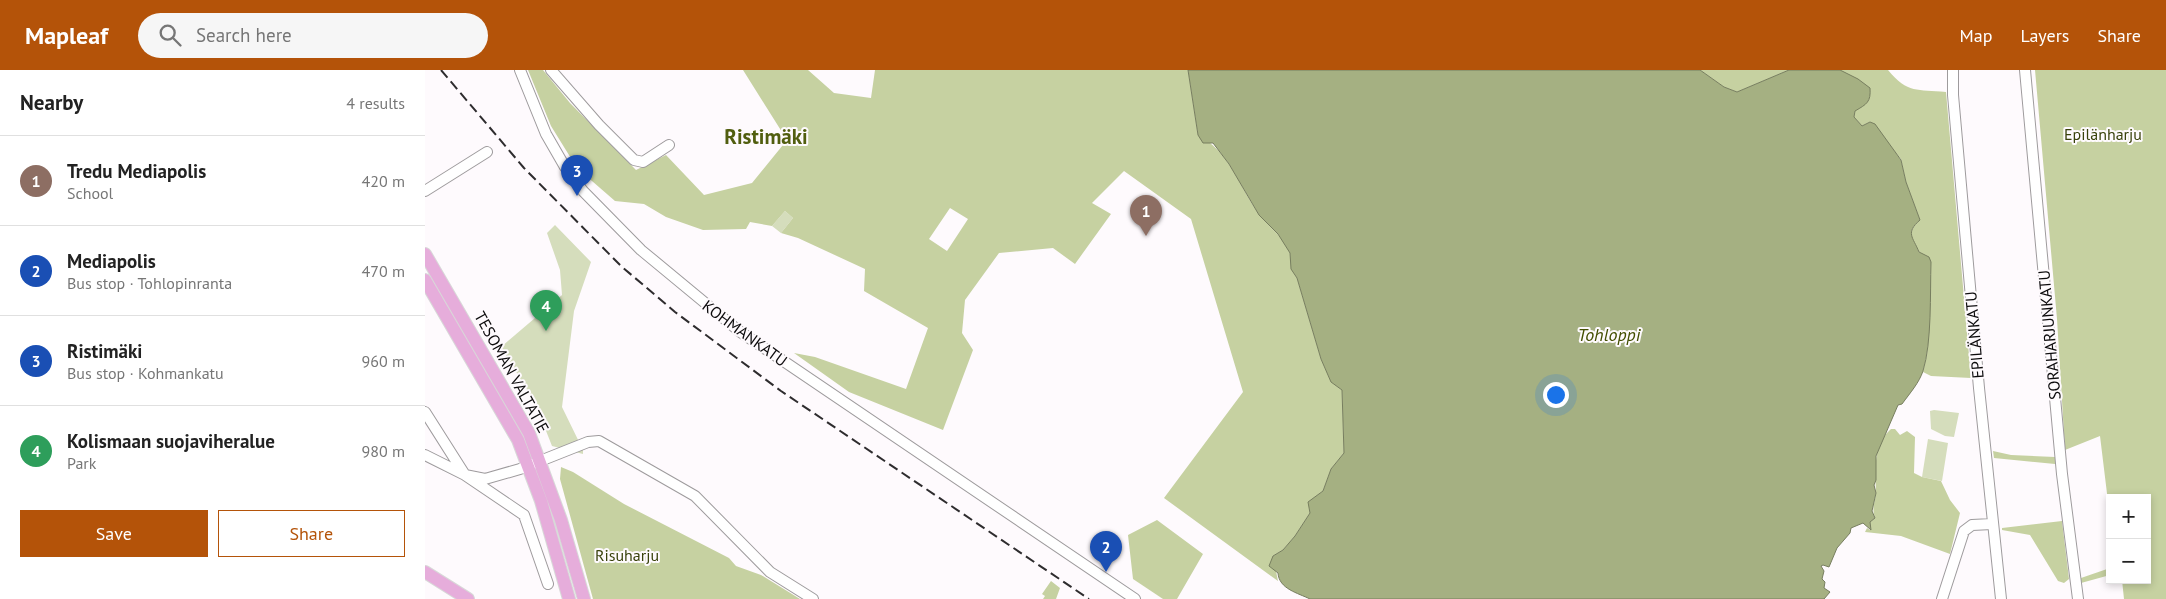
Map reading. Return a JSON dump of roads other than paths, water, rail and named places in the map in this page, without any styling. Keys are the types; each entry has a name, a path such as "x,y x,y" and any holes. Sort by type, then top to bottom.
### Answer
{"main road":[{"name":"TESOMAN VALTATIE","path":"425,254 521,417 541,461 573,558 584,599"},
{"name":"TESOMAN VALTATIE","path":"425,280 506,416 529,466 549,524 569,599"},
{"path":"425,572 468,599"}],"street":[{"name":"KOHMANKATU","path":"520,70 543,128 572,177 606,215 648,256 739,331 1135,599"},
{"path":"551,70 599,125 634,160 643,162 669,145"},
{"name":"EPILÄNKATU","path":"1953,70 1956,128 1992,524 2001,599"},
{"name":"SORAHARJUNKATU","path":"2025,70 2062,474 2078,599"},
{"path":"425,191 487,152"},
{"path":"425,412 465,474 485,479 529,466 588,442 599,441 695,496 770,572 813,599"},
{"path":"425,455 465,474 524,515 548,584"},
{"path":"1942,599 1964,531 1972,525 1992,524"}],"water":[{"name":"Tohloppi","path":"1188,70 1700,70 1724,87 1737,92 1789,70 1840,70 1858,79 1870,88 1869,100 1855,111 1854,117 1862,126 1870,122 1875,124 1901,160 1906,182 1920,220 1913,228 1913,239 1919,252 1929,257 1931,262 1928,346 1923,371 1914,388 1902,404 1898,405 1876,456 1876,480 1874,485 1876,493 1872,511 1875,518 1870,522 1871,530 1863,523 1851,528 1850,533 1837,548 1829,567 1821,566 1824,571 1822,579 1825,582 1824,588 1830,592 1824,599 1310,599 1285,587 1278,573 1269,566 1273,556 1283,550 1295,536 1310,513 1308,502 1323,491 1331,469 1344,453 1342,390 1331,382 1321,359 1297,278 1291,269 1290,253 1278,234 1259,215 1229,164 1213,143 1203,143 1198,135"}],"railway":[{"path":"441,70 524,168 621,266 675,312 781,391 1089,599"}],"place":[{"name":"Ristimäki","path":"577,196"},
{"name":"Tredu Mediapolis","path":"1146,236"},
{"name":"Kolismaan suojaviheralue","path":"546,331"},
{"name":"Mediapolis","path":"1106,572"}],"district":[{"name":"Ristimäki","path":"766,136"}],"park label":[{"name":"Epilänharju","path":"2103,134"},
{"name":"Risuharju","path":"627,555"}]}
